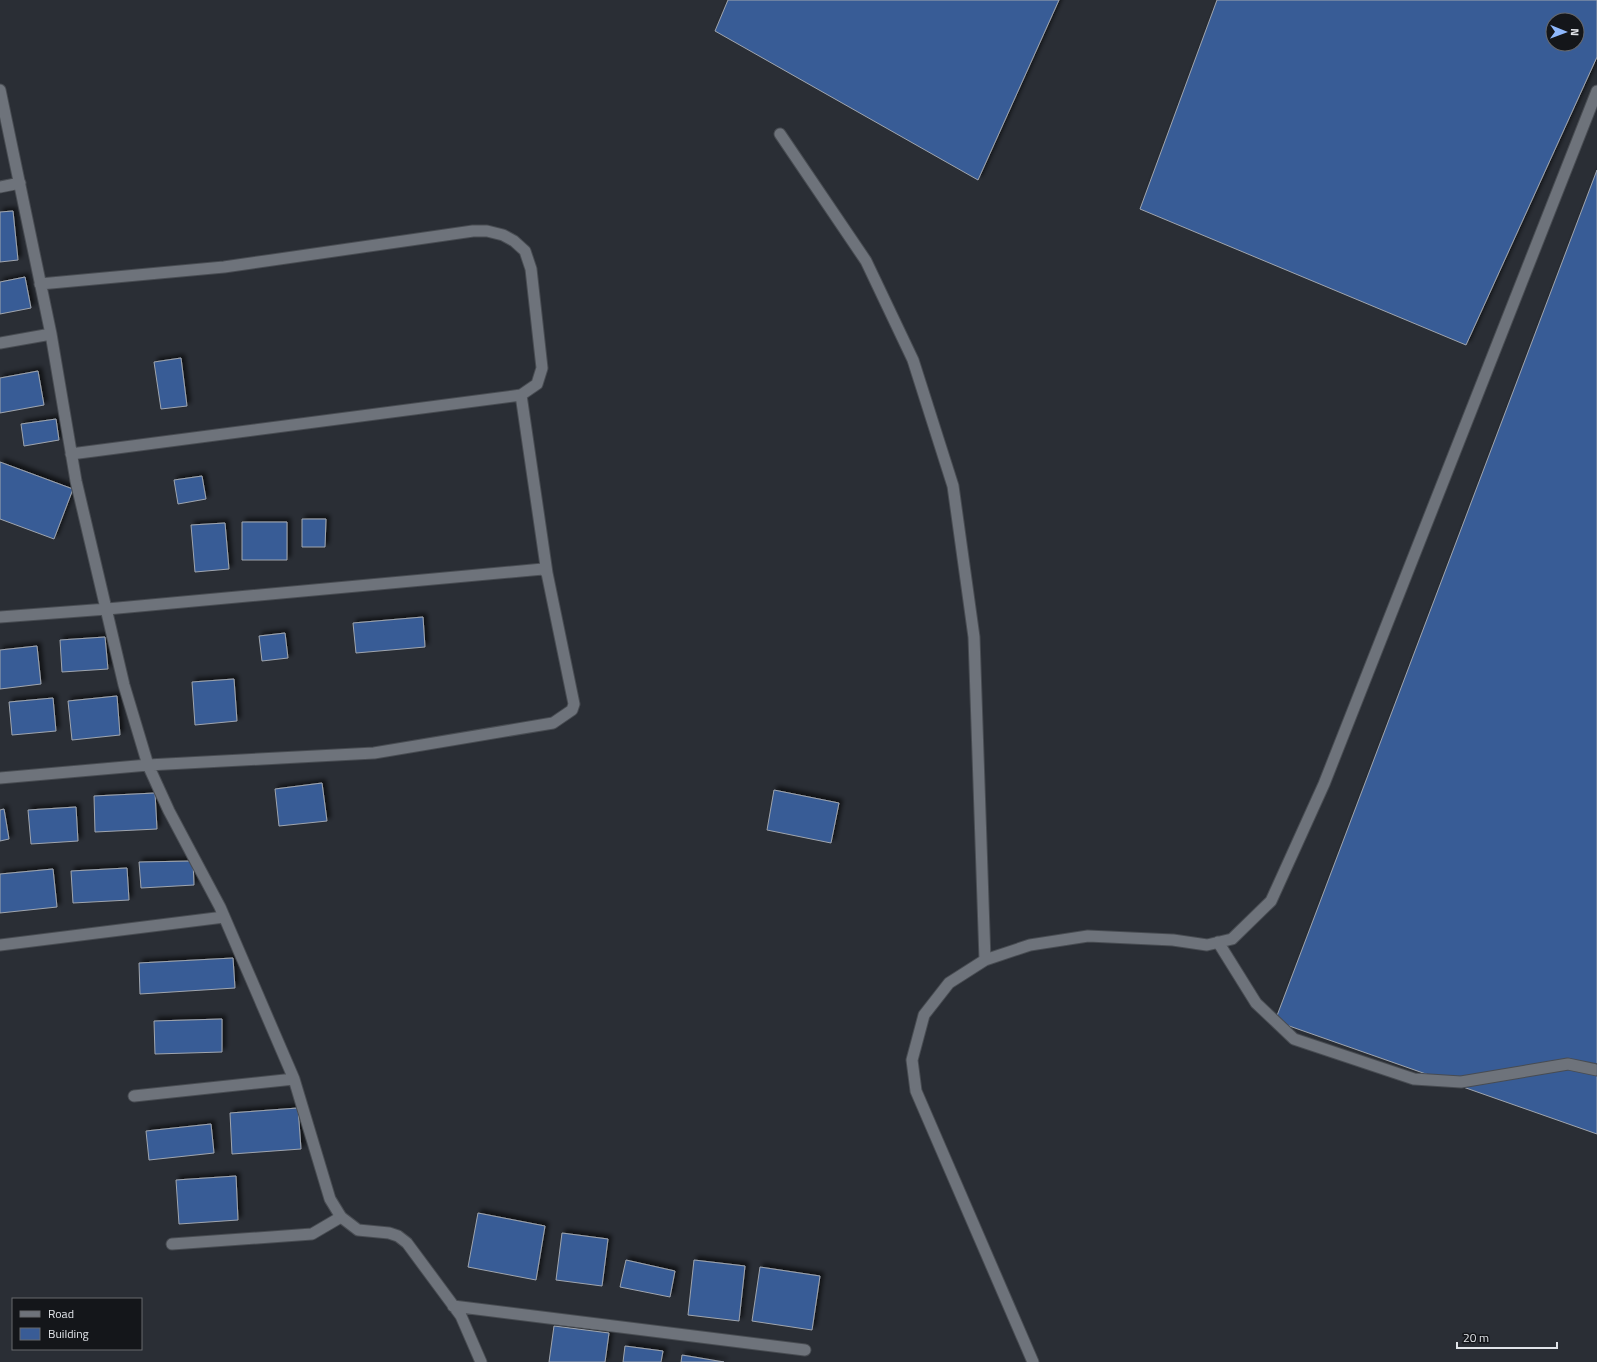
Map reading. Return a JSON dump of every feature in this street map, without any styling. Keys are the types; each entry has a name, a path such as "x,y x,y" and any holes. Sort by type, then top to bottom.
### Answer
{"street":[{"path":"0,90 51,334 76,481 124,685 148,765 169,811 224,917 294,1078 330,1198 341,1217 358,1230 390,1233 398,1236 407,1243 461,1316 481,1362"},
{"path":"1033,1362 916,1091 912,1060 924,1015 949,983 985,960 1030,945 1088,936 1173,940 1207,945 1232,939 1271,901 1324,784 1597,91"},
{"path":"780,134 866,261 913,360 953,486 974,637 985,960"},
{"path":"0,187 20,183"},
{"path":"40,284 224,267 473,231 487,231 503,235 514,241 525,252 531,269 542,368 537,384 521,395 71,454"},
{"path":"0,343 51,334"},
{"path":"0,778 148,765 374,753 553,723 572,710 574,704 547,573 521,395"},
{"path":"0,617 107,609 535,569 543,569 547,573"},
{"path":"0,945 224,917"},
{"path":"1218,942 1256,1003 1294,1039 1414,1079 1461,1082 1568,1064 1597,1070"},
{"path":"134,1096 294,1078"},
{"path":"172,1244 312,1234 341,1217"},
{"path":"453,1306 805,1350"}],"building":[{"path":"728,0 1059,0 978,180 715,31"},
{"path":"1217,0 1597,0 1597,57 1466,345 1140,209"},
{"path":"1597,170 1597,1134 1275,1021"},
{"path":"13,211 18,260 0,262 0,212"},
{"path":"25,277 31,308 0,314 0,282"},
{"path":"181,358 187,406 161,409 154,362"},
{"path":"38,371 44,405 0,413 0,378"},
{"path":"56,419 59,440 24,446 21,424"},
{"path":"0,462 73,489 54,539 0,519"},
{"path":"202,476 206,499 178,504 174,480"},
{"path":"302,519 326,519 325,547 302,547"},
{"path":"242,522 287,522 287,560 242,560"},
{"path":"225,523 229,569 195,572 191,525"},
{"path":"423,617 425,647 356,653 353,623"},
{"path":"285,633 288,658 262,661 259,636"},
{"path":"105,637 108,669 62,672 60,640"},
{"path":"37,646 41,684 0,689 0,650"},
{"path":"234,679 237,721 195,725 192,682"},
{"path":"117,696 120,735 72,740 68,701"},
{"path":"53,698 56,731 12,735 9,702"},
{"path":"322,783 327,821 279,826 275,789"},
{"path":"774,790 839,803 831,843 767,830"},
{"path":"155,793 157,829 95,832 94,796"},
{"path":"76,807 78,841 31,844 28,810"},
{"path":"4,809 9,839 0,841 0,810"},
{"path":"193,861 194,885 141,888 139,862"},
{"path":"127,868 129,900 73,903 71,871"},
{"path":"53,869 57,907 0,913 0,874"},
{"path":"233,958 235,988 140,994 139,963"},
{"path":"222,1019 222,1052 155,1054 154,1021"},
{"path":"298,1108 301,1149 232,1154 230,1113"},
{"path":"211,1124 214,1153 149,1160 146,1131"},
{"path":"236,1176 238,1220 179,1224 176,1180"},
{"path":"478,1213 545,1226 536,1280 468,1267"},
{"path":"562,1233 608,1239 602,1286 556,1280"},
{"path":"626,1260 675,1271 670,1297 620,1287"},
{"path":"694,1260 745,1266 739,1321 688,1315"},
{"path":"760,1267 820,1276 812,1330 752,1321"},
{"path":"554,1326 609,1333 605,1362 549,1362"},
{"path":"625,1346 663,1351 661,1362 623,1362"},
{"path":"682,1355 724,1362 681,1362"}]}
